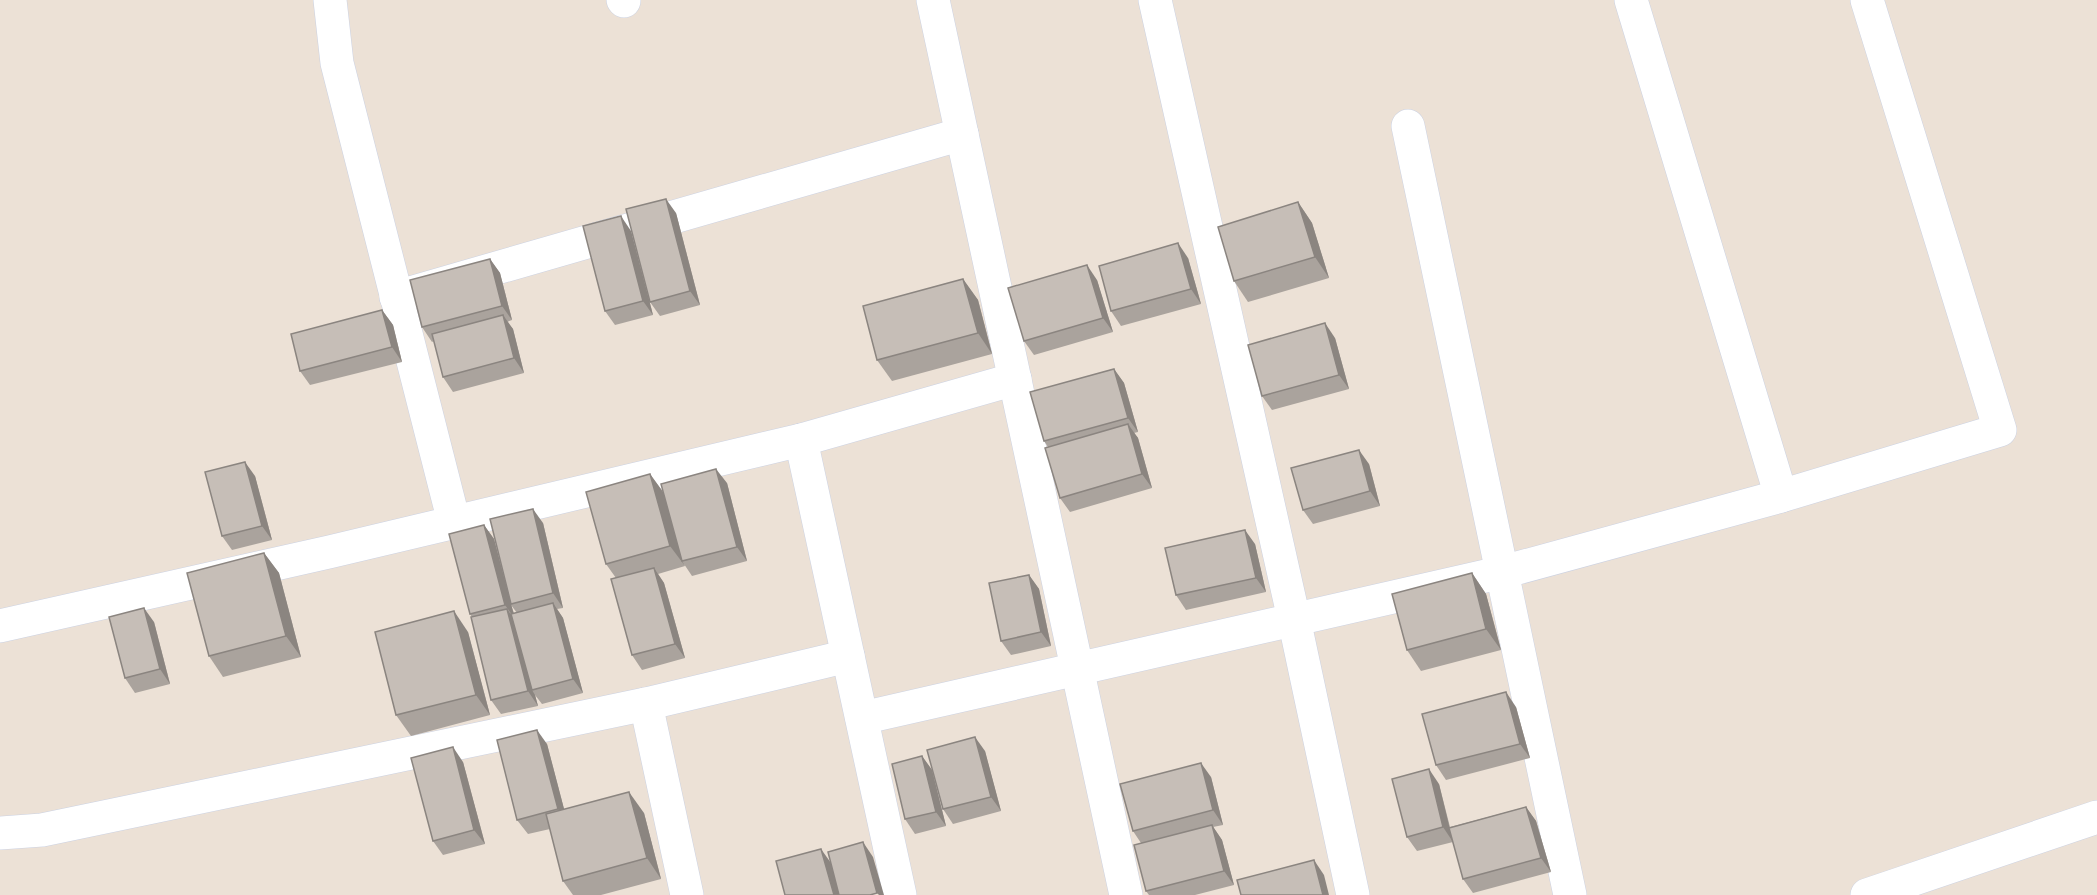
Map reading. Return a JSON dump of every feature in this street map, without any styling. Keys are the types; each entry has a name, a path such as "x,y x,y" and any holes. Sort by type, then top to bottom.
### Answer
{"street":[{"path":"330,0 337,63 454,522"},
{"path":"933,0 1126,895"},
{"path":"1155,0 1294,619 1353,895"},
{"path":"1631,0 1781,495"},
{"path":"862,718 1503,572 1781,495 2000,429 1867,0"},
{"path":"1408,126 1570,895"},
{"path":"396,297 962,134"},
{"path":"0,627 801,440 1015,379"},
{"path":"801,440 900,895"},
{"path":"0,833 42,830 646,704 849,656"},
{"path":"646,704 687,895"},
{"path":"1867,895 2097,817"}],"building":[{"path":"666,199 690,291 650,302 626,209"},
{"path":"1298,202 1315,257 1234,281 1218,227"},
{"path":"621,216 643,301 605,311 583,226"},
{"path":"1178,243 1191,289 1111,311 1099,266"},
{"path":"490,259 502,306 422,327 410,280"},
{"path":"1087,265 1103,318 1024,341 1008,288"},
{"path":"963,279 978,333 877,360 863,306"},
{"path":"382,310 392,347 300,371 291,334"},
{"path":"503,315 514,358 443,377 432,334"},
{"path":"1325,323 1339,375 1262,396 1248,345"},
{"path":"1114,369 1128,418 1044,441 1030,392"},
{"path":"1128,424 1142,474 1060,498 1045,448"},
{"path":"1359,450 1370,491 1303,510 1291,468"},
{"path":"245,462 262,526 222,536 205,472"},
{"path":"716,469 737,547 682,561 661,484"},
{"path":"650,474 670,546 606,564 586,492"},
{"path":"533,509 553,593 511,604 490,519"},
{"path":"484,525 505,605 470,614 449,534"},
{"path":"1245,530 1256,578 1176,595 1165,548"},
{"path":"264,553 286,636 209,656 187,573"},
{"path":"654,568 675,644 632,655 611,579"},
{"path":"1472,573 1486,629 1407,650 1392,594"},
{"path":"1029,575 1041,632 1001,641 989,583"},
{"path":"553,603 573,679 532,690 511,614"},
{"path":"144,608 160,669 125,678 109,617"},
{"path":"507,609 528,691 491,700 471,617"},
{"path":"454,611 476,695 396,715 375,632"},
{"path":"1506,692 1520,744 1436,765 1422,714"},
{"path":"537,730 558,809 517,820 497,740"},
{"path":"975,737 991,797 943,809 927,750"},
{"path":"453,747 474,830 433,841 411,758"},
{"path":"922,756 936,812 905,819 892,764"},
{"path":"1201,763 1213,810 1133,831 1120,784"},
{"path":"1429,769 1443,827 1407,837 1392,779"},
{"path":"629,792 647,858 563,881 546,814"},
{"path":"1526,807 1541,858 1463,879 1449,828"},
{"path":"1212,825 1224,871 1146,891 1134,845"},
{"path":"863,842 877,893 839,895 828,852"},
{"path":"821,849 834,895 785,895 776,861"},
{"path":"1314,860 1323,895 1241,895 1237,880"}]}
